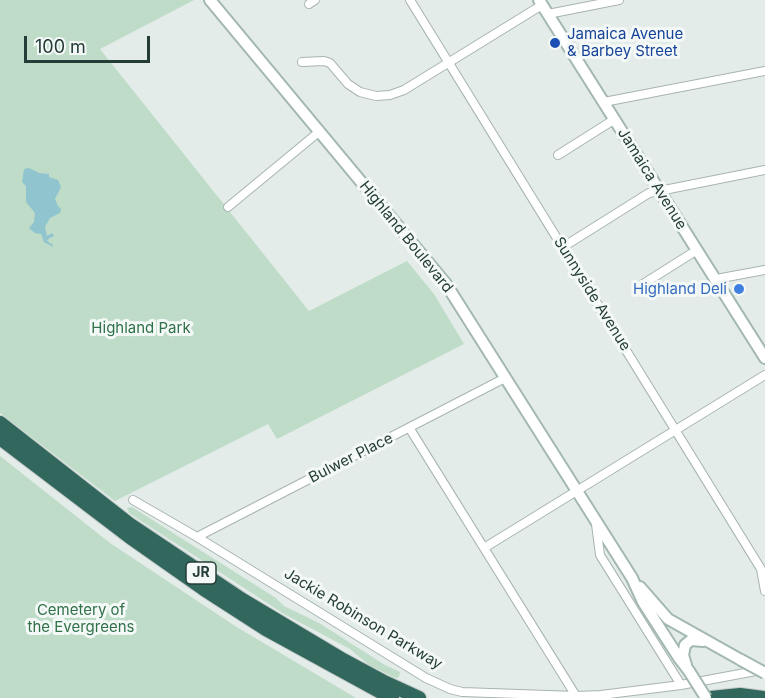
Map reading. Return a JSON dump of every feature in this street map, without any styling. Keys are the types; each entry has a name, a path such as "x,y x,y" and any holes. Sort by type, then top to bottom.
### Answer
{"highway":[{"name":"JR","path":"0,423 129,524 241,599 350,664 419,698"},
{"name":"JR","path":"0,438 130,537 204,589 266,629 392,698"},
{"path":"711,698 740,695 763,698"}],"main road":[{"name":"Highland Boulevard","path":"210,0 446,284 632,578 643,602 706,698"},
{"name":"Jamaica Avenue","path":"543,6 765,358"},
{"name":"Highland Boulevard","path":"632,578 668,619 765,672"},
{"path":"688,669 683,651 689,641 697,640 721,648"}],"street":[{"name":"Sunnyside Avenue","path":"410,0 761,569 765,591"},
{"path":"302,62 318,60 330,63 348,84 360,92 381,96 404,90 543,6 619,0"},
{"path":"604,102 765,71"},
{"path":"558,155 615,119"},
{"path":"228,207 320,131"},
{"path":"562,247 649,193 765,170"},
{"path":"640,286 697,250"},
{"path":"716,279 765,270"},
{"path":"484,548 765,375"},
{"name":"Bulwer Place","path":"197,537 506,378"},
{"path":"410,429 576,696"},
{"name":"Jackie Robinson Parkway","path":"133,500 426,678 450,689 462,692 601,695 765,672"},
{"name":"Highland Boulevard","path":"596,522 600,555 681,685"}],"green space":[{"name":"Highland Park","path":"0,0 194,0 100,49 309,311 407,261 434,294 464,344 277,439 268,424 115,501 0,413"},
{"name":"Cemetery of the Evergreens","path":"0,456 110,543 235,626 356,698 0,698"},
{"path":"132,507 276,598 284,606 319,623 400,672 399,677 396,678 370,666 350,649 284,614 129,513 127,508"}],"water":[{"path":"29,168 39,173 49,174 49,177 58,180 61,187 55,199 61,209 60,213 50,218 45,227 47,236 52,233 54,236 47,241 53,247 44,242 41,234 29,228 34,222 35,213 26,202 26,186 22,182 24,169"}],"place":[{"name":"Jamaica Avenue & Barbey Street","path":"555,43"},
{"name":"Highland Deli","path":"739,289"}]}
